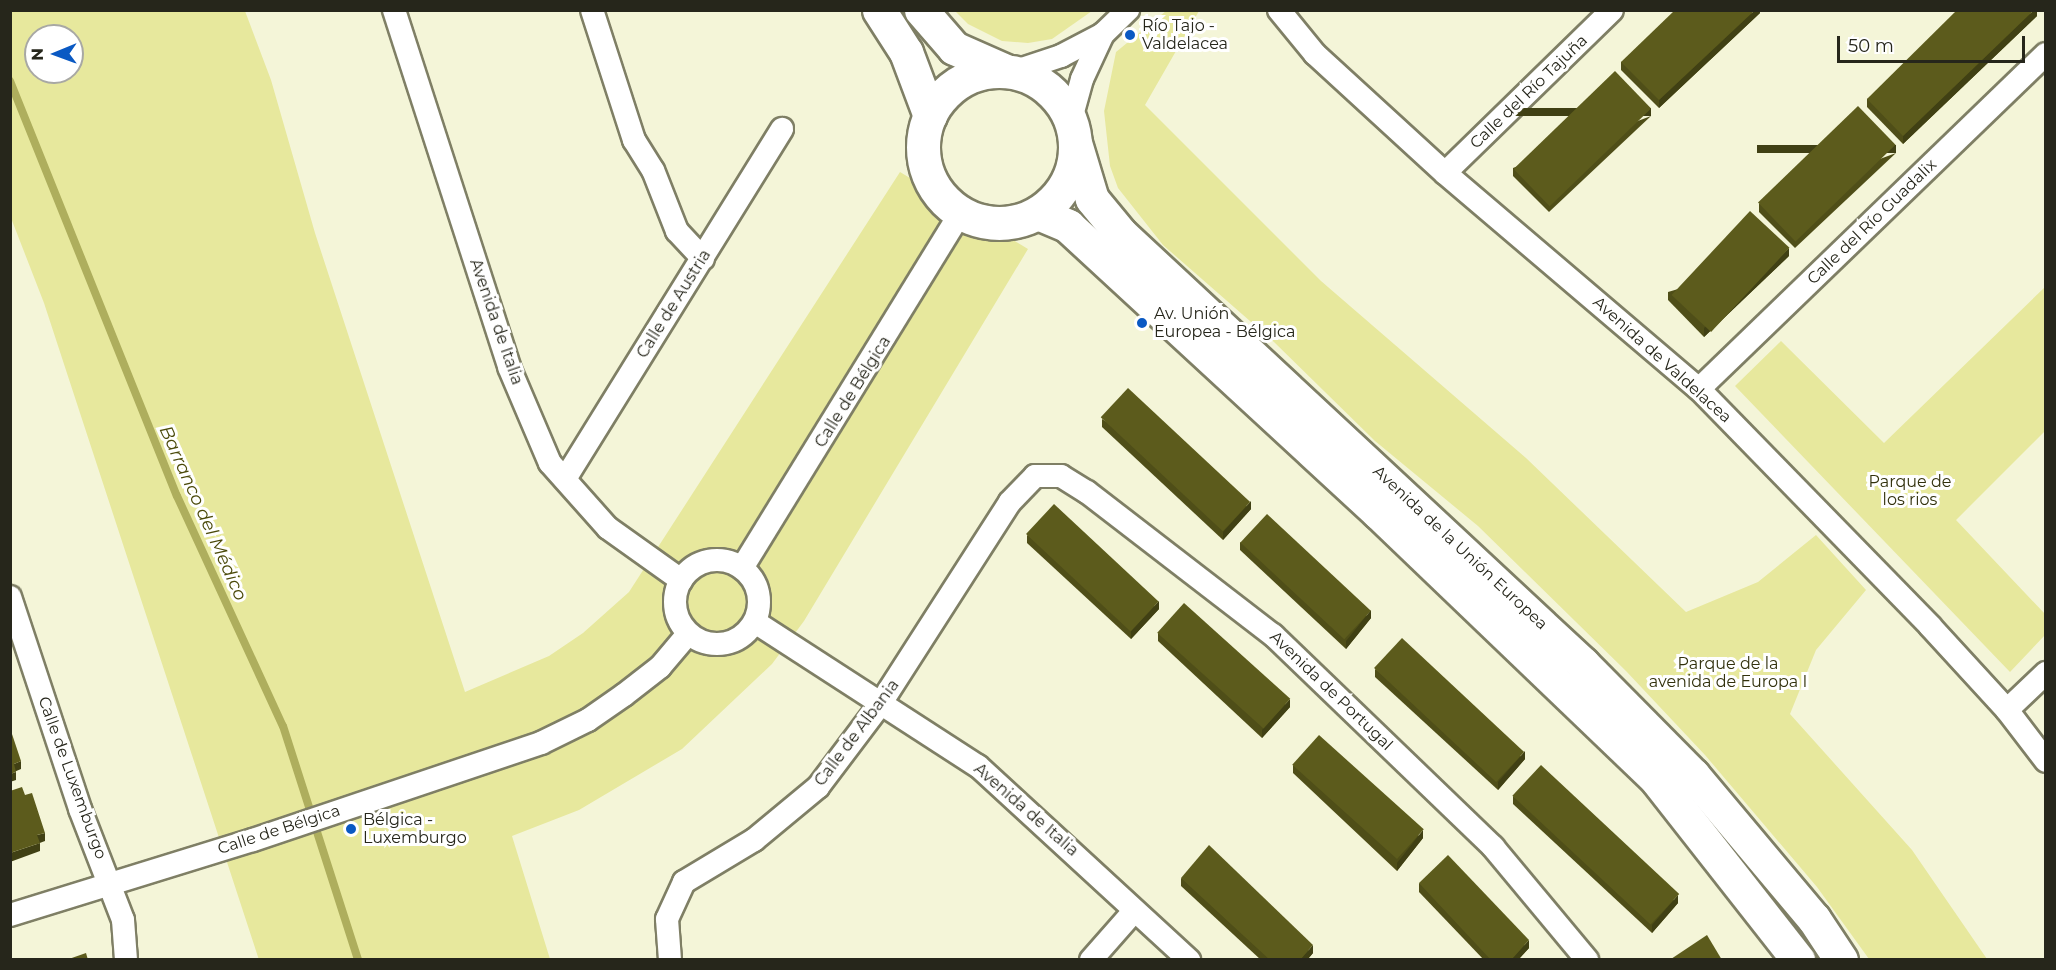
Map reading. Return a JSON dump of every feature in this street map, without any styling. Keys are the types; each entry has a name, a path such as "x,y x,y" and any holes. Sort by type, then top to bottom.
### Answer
{"main road":[{"path":"879,10 906,52 930,116"},
{"path":"921,10 954,48 1010,71 1044,86 1057,97 1073,133 1066,185 1038,213 999,224 960,213 943,198 930,180 924,159 930,116 942,96 961,81 983,72 1010,71"},
{"name":"Avenida de la Unión Europea","path":"1073,133 1092,199 1121,234 1591,672 1693,775 1814,919 1841,960"},
{"name":"Avenida de la Unión Europea","path":"1038,213 1077,234 1379,513 1657,780 1798,960"}],"street":[{"name":"Avenida de Italia","path":"394,10 509,367 550,463 608,528 681,580"},
{"path":"592,10 634,140 652,170 677,231 703,259"},
{"path":"1010,71 1054,60 1103,34 1128,10"},
{"name":"Avenida de Valdelacea","path":"1279,10 1315,54 1445,173 1699,389 2007,710 2046,761"},
{"name":"Calle del Río Tajuña","path":"1445,173 1612,10"},
{"path":"1073,133 1082,79 1103,34"},
{"name":"Calle del Río Guadalix","path":"1699,389 2046,54"},
{"name":"Calle de Austria","path":"565,479 782,129"},
{"name":"Calle de Bélgica","path":"742,568 960,213"},
{"name":"Calle de Albania","path":"670,960 667,919 684,882 754,840 818,787 879,706 1010,502 1035,476"},
{"name":"Avenida de Portugal","path":"1035,476 1061,476 1087,492 1273,636 1493,847 1587,960"},
{"path":"705,561 728,561 742,568 759,596 755,622 744,635 725,645 702,643 688,634 677,619 674,600 681,580 705,561"},
{"name":"Calle de Luxemburgo","path":"10,597 80,809 111,883 123,920 126,960"},
{"name":"Avenida de Italia","path":"755,622 879,706 978,766 1066,843 1134,911 1189,960"},
{"name":"Calle de Bélgica","path":"10,915 253,840 541,743 588,720 624,695 660,667 688,634"},
{"path":"2007,710 2046,673"},
{"path":"1091,960 1134,911"}],"green space":[{"path":"11,11 245,11 271,80 315,233 465,692 549,656 583,633 629,592 900,172 1028,249 804,621 772,664 682,749 579,810 512,836 550,959 259,960 44,303 11,218"},
{"path":"955,11 1092,11 1052,39 1028,43 1002,41 968,24"},
{"name":"Parque de la avenida de Europa I","path":"1166,11 1199,11 1145,105 1321,281 1526,458 1686,612 1758,582 1816,535 1866,590 1816,650 1790,714 1912,850 1987,959 1869,959 1817,887 1705,755 1626,671 1478,526 1375,441 1274,342 1163,245 1118,188 1110,166 1104,111 1116,52"},
{"name":"Parque de los rios","path":"2045,287 2045,431 1956,520 2045,614 2045,635 2010,672 1735,386 1781,341 1884,443"}],"building":[{"path":"1675,10 1755,10 1659,100 1621,62"},
{"path":"1957,10 2034,10 1903,136 1867,99"},
{"path":"1615,71 1651,108 1550,206 1514,169"},
{"path":"1858,106 1896,145 1796,241 1758,203"},
{"path":"1750,211 1789,248 1711,332 1672,295"},
{"path":"1128,388 1250,502 1223,531 1101,417"},
{"path":"1054,504 1159,602 1131,632 1026,534"},
{"path":"1267,514 1371,611 1344,639 1240,543"},
{"path":"1184,603 1290,699 1264,728 1157,633"},
{"path":"1402,638 1524,752 1496,782 1374,668"},
{"path":"10,728 21,761 14,764 16,772 10,774"},
{"path":"1319,735 1424,829 1397,859 1292,765"},
{"path":"1541,765 1679,894 1651,925 1512,796"},
{"path":"22,787 25,795 32,793 45,833 37,835 40,843 10,853 10,791"},
{"path":"1209,845 1313,945 1300,960 1270,960 1181,878"},
{"path":"1448,855 1529,940 1511,960 1491,960 1419,883"},
{"path":"1707,935 1722,960 1671,959"},
{"path":"86,953 88,960 66,960"}],"waterway":[{"name":"Barranco del Médico","path":"10,81 177,496 283,726 358,960"}],"place":[{"name":"Río Tajo - Valdelacea","path":"1130,35"},
{"name":"Av. Unión Europea - Bélgica","path":"1142,323"},
{"name":"Bélgica - Luxemburgo","path":"351,829"}]}
